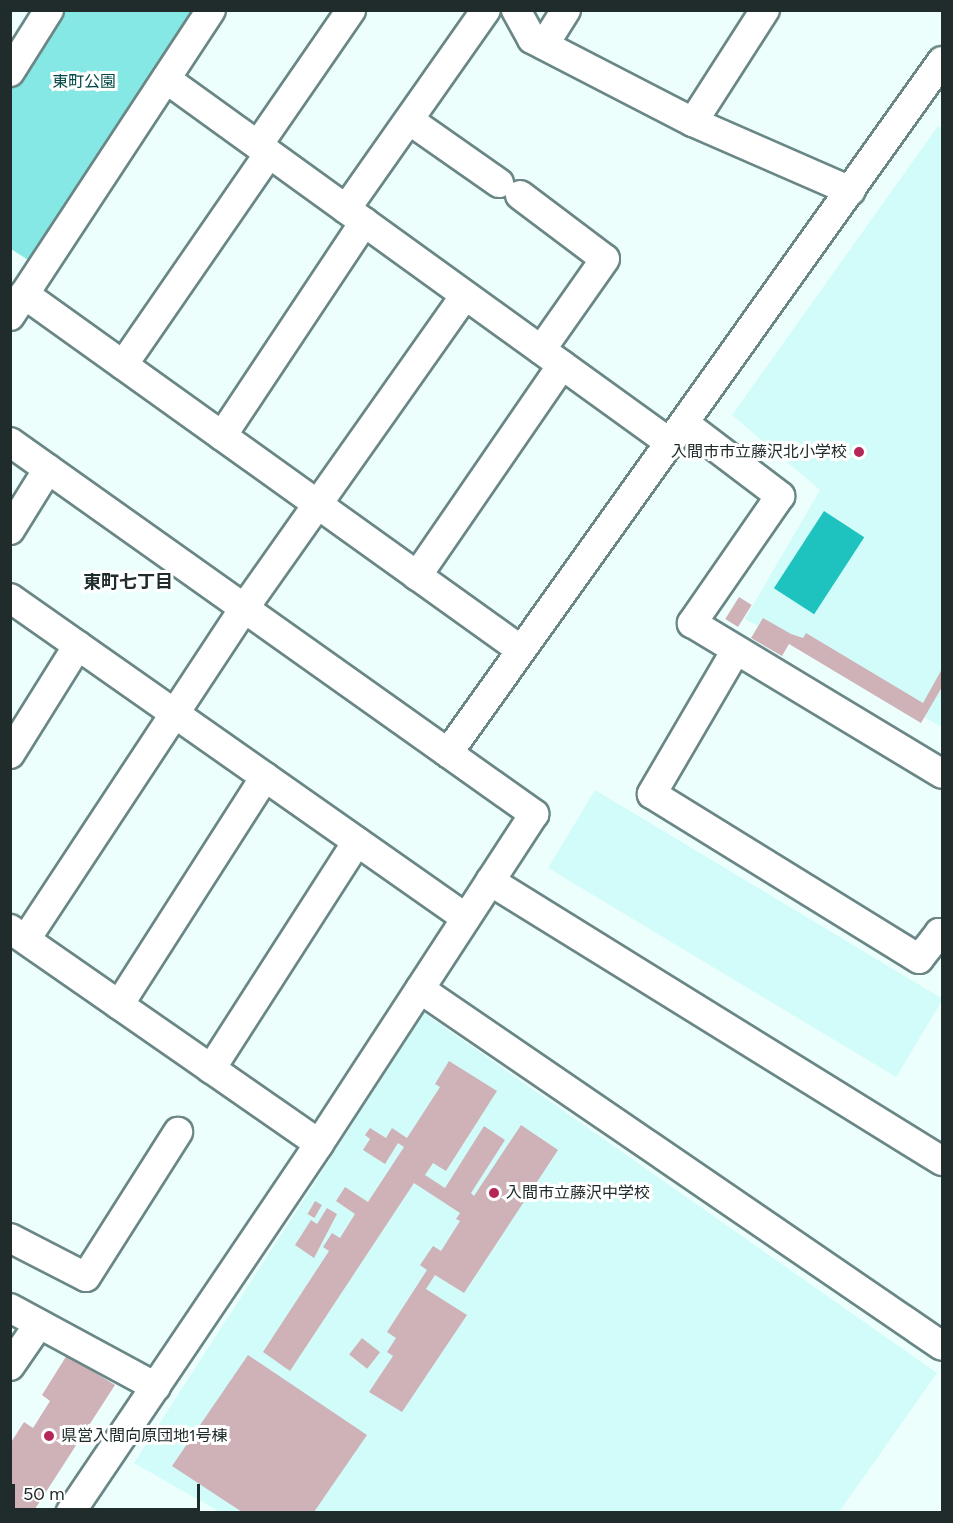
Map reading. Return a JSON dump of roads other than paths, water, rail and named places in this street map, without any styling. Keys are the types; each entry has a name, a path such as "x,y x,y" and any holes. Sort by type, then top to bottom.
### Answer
{"street":[{"path":"10,72 49,10"},
{"path":"212,10 17,305 123,365 521,650"},
{"path":"123,365 264,149 351,10"},
{"path":"222,436 355,215 409,120 486,10"},
{"path":"516,10 532,39 693,122 851,191"},
{"path":"544,45 566,10"},
{"path":"693,122 765,10"},
{"path":"448,753 851,191 938,77"},
{"path":"166,79 552,357 780,496 692,623 942,774"},
{"path":"409,120 605,259 552,357 417,576"},
{"path":"319,1144 18,934 176,714 243,610 465,295"},
{"path":"10,442 243,610 534,814 319,1144 71,1512"},
{"path":"10,530 48,469"},
{"path":"10,598 466,918"},
{"path":"10,754 78,645"},
{"path":"736,650 652,794 920,959 939,933 942,935"},
{"path":"119,1005 265,777"},
{"path":"211,1069 357,842"},
{"path":"490,881 942,1161"},
{"path":"420,989 942,1346"},
{"path":"10,1238 86,1277 178,1132"},
{"path":"10,1308 156,1387"},
{"path":"10,1366 39,1324"}],"place":[{"name":"入間市市立藤沢北小学校","path":"859,452"},
{"name":"入間市立藤沢中学校","path":"494,1193"},
{"name":"県営入間向原団地1号棟","path":"49,1436"}],"district":[{"name":"東町七丁目","path":"128,582"}],"park label":[{"name":"東町公園","path":"84,82"}]}
